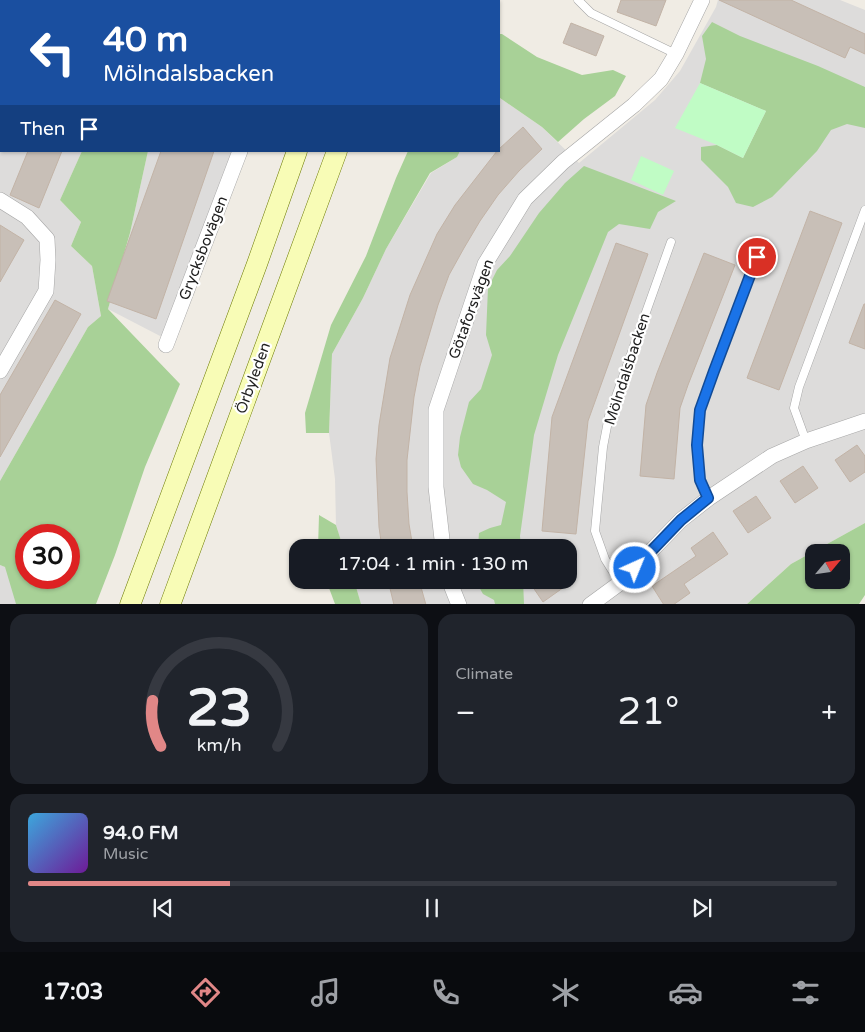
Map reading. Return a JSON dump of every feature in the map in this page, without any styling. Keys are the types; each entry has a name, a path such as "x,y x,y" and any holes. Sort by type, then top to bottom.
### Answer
{"main road":[{"path":"130,604 257,264 297,152"},
{"name":"Örbyleden","path":"170,604 337,152"}],"street":[{"name":"Götaforsvägen","path":"442,539 436,486 436,410 485,264 525,199 563,162 634,105 661,79 676,54 702,0"},
{"name":"Grycksbovägen","path":"166,345 240,152"},
{"path":"0,200 26,216 47,240 48,260 46,291 0,371"},
{"path":"590,604 620,583 681,520 708,498 772,456 865,421"},
{"path":"453,589 459,604"}],"lane":[{"path":"578,0 591,13 676,54"},
{"path":"806,442 794,408 799,388 865,210"},
{"name":"Mölndalsbacken","path":"620,583 606,559 595,531 604,448 609,416 671,242"},
{"path":"708,498 700,480 697,445 700,410 757,257"}],"shaded area":[{"path":"718,0 840,0 865,10 865,523 827,544 805,544 805,556 791,564 747,604 361,604 357,589 577,589 577,539 340,539 336,525 335,479 329,433 332,354 363,298 386,249 431,173 457,157 460,152 500,152 500,98 542,127 579,163 655,100 680,71 716,7"},
{"path":"0,152 82,152 60,200 81,222 71,246 92,266 101,316 88,327 0,481"},
{"path":"148,152 236,152 162,337 108,309 130,233"},
{"path":"0,565 5,567 15,578 15,589 26,589 40,604 0,604"}],"green space":[{"path":"712,22 740,36 818,66 865,87 865,128 847,124 831,130 817,151 772,197 753,207 736,203 728,187 701,160 701,147 717,145 743,158 766,111 700,83 706,59 702,36"},
{"path":"500,34 537,57 582,75 613,70 626,76 615,96 584,119 558,142 542,127 500,98"},
{"path":"700,83 766,111 743,158 675,128"},
{"path":"82,152 148,152 130,233 108,309 180,384 145,467 96,604 16,604 5,567 0,565 0,481 88,327 101,316 92,266 71,246 81,222 60,200"},
{"path":"408,152 460,152 457,157 430,173 386,249 363,298 332,354 329,433 306,433 305,413 331,325 366,256"},
{"path":"641,156 674,171 663,195 631,180"},
{"path":"584,166 676,201 658,212 650,229 619,224 608,232 558,355 534,435 520,539 479,539 479,533 501,525 506,502 473,484 461,467 458,455 460,437 469,402 481,389 492,355 486,335 488,288 497,270 510,256 539,213 565,183"},
{"path":"319,515 336,525 340,539 318,539"},
{"path":"865,523 865,595 859,604 747,604 791,564 805,556 805,589 850,589 850,544 827,544"},
{"path":"329,589 357,589 361,604 335,604"},
{"path":"480,589 523,589 524,604 495,604 494,600 483,594"}],"building":[{"path":"621,0 666,0 656,26 617,12"},
{"path":"719,0 791,0 865,34 865,54 850,47 845,58"},
{"path":"571,23 604,36 596,56 563,43"},
{"path":"523,127 542,149 498,195 480,221 449,275 420,366 414,397 407,460 407,492 412,539 381,539 376,459 379,425 390,358 410,295 437,234 455,205 496,152 500,152 500,148"},
{"path":"28,152 62,152 39,208 10,195"},
{"path":"161,152 214,152 156,319 107,301"},
{"path":"810,211 842,223 779,390 747,378"},
{"path":"0,225 24,240 0,282"},
{"path":"616,243 648,254 588,421 576,534 542,531 552,417"},
{"path":"704,253 735,265 680,408 674,479 640,476 646,405"},
{"path":"55,300 81,314 0,457 0,395"},
{"path":"865,304 865,349 849,343"},
{"path":"857,445 865,456 865,472 850,482 835,460"},
{"path":"803,466 818,488 795,503 780,481"},
{"path":"756,496 771,518 748,533 733,511"},
{"path":"713,532 728,554 684,584 690,593 674,604 663,604 652,586 696,556 691,548"},
{"path":"390,589 422,589 426,604 394,604"},
{"path":"534,589 561,589 543,602"}],"route":[{"path":"635,568 681,520 708,498 700,480 697,445 700,410 757,257"}]}
